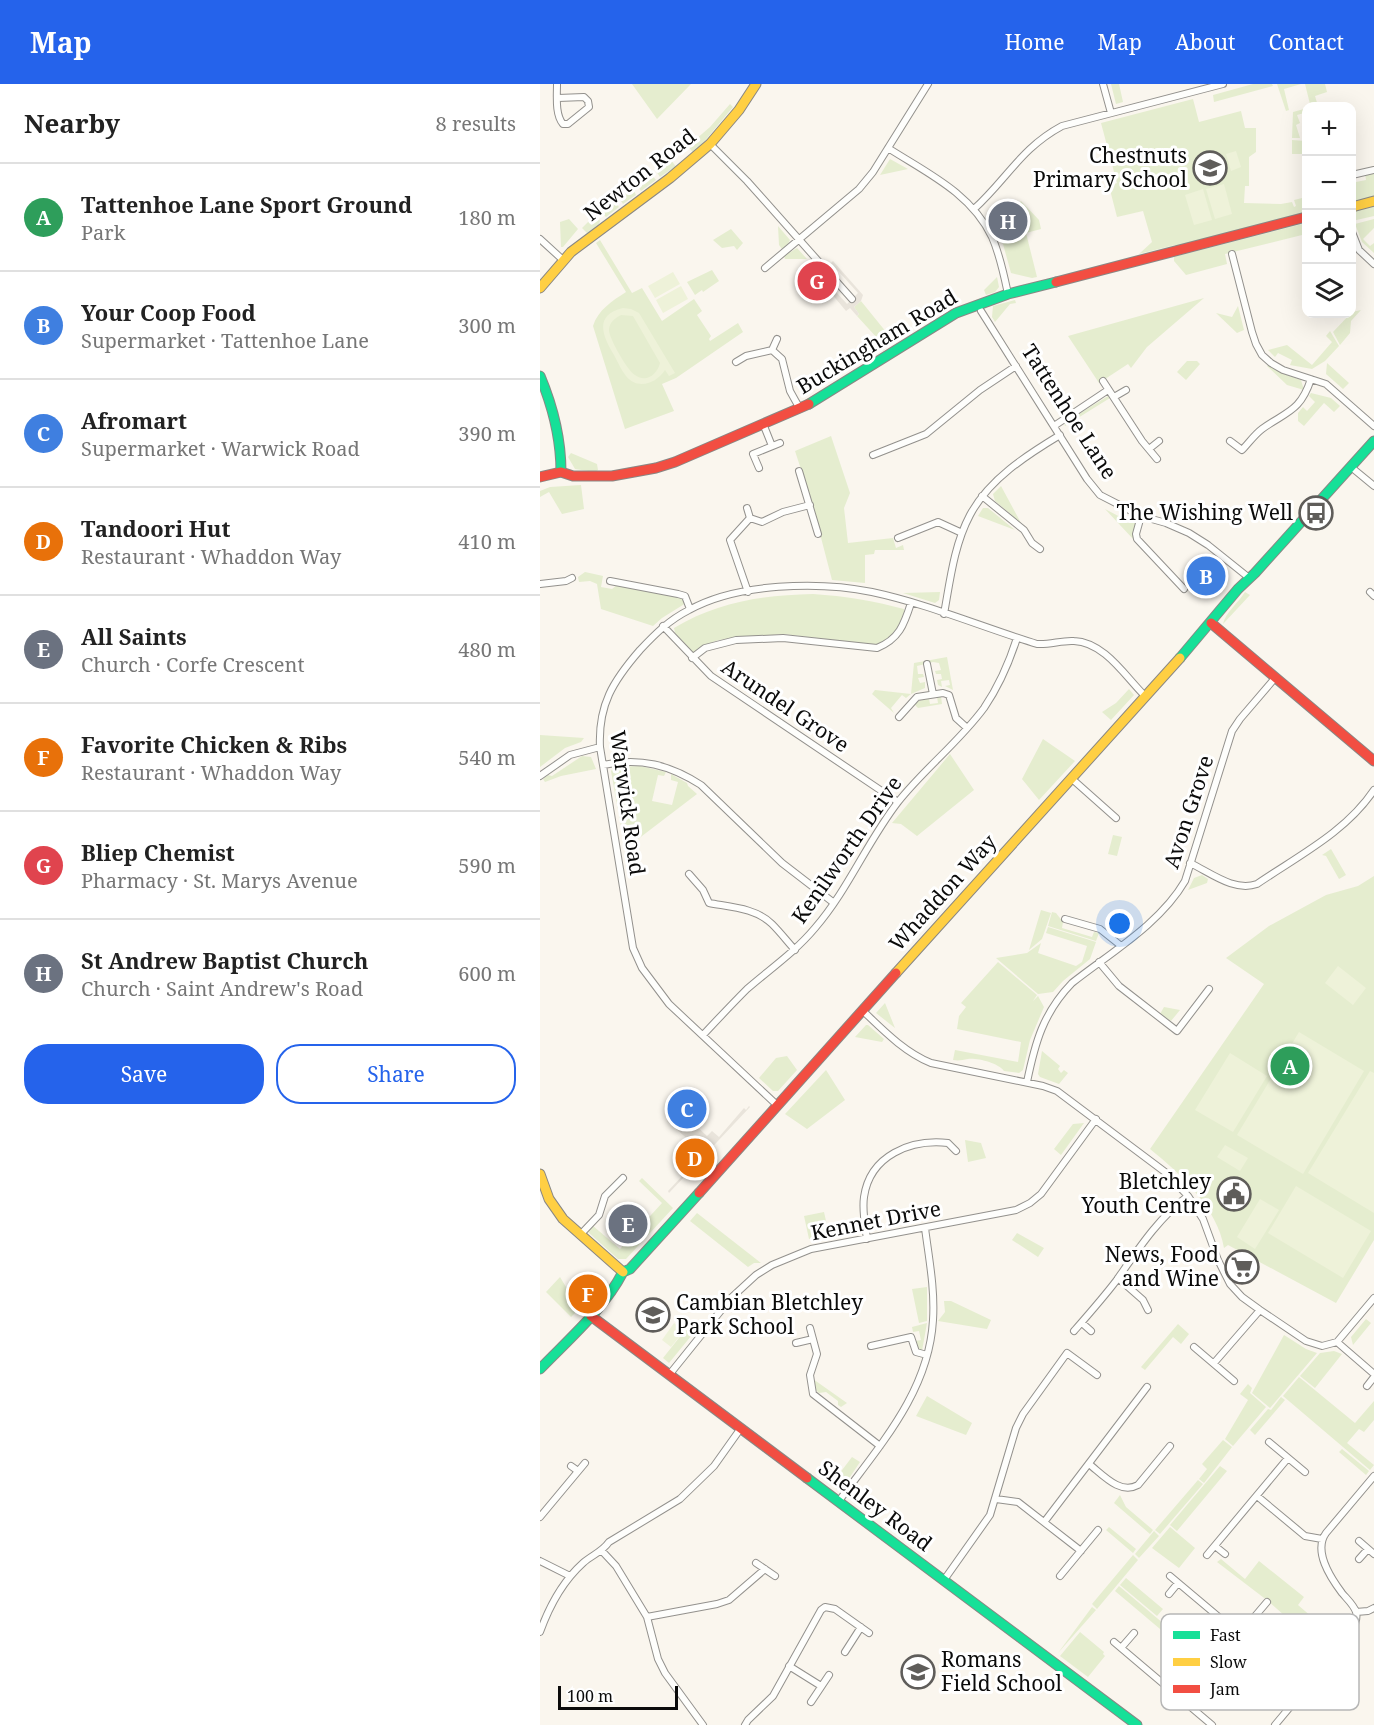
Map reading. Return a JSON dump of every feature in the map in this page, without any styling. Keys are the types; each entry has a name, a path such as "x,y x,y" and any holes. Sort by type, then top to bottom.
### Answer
{"street":[{"path":"557,84 559,119 562,123 568,124 589,107 588,100 584,97 558,98"},
{"name":"Newton Road","path":"540,288 582,243 684,168 710,144 739,110 756,84"},
{"path":"765,268 859,189 873,172 928,84"},
{"path":"1103,84 1111,113"},
{"path":"974,209 1030,147 1044,135 1062,126 1223,84"},
{"path":"710,144 731,164 852,299"},
{"path":"888,148 954,190 974,209 992,238 1008,294"},
{"path":"1356,174 1374,170"},
{"path":"1356,206 1374,201"},
{"name":"Buckingham Road","path":"540,477 561,472 573,476 612,476 675,462 800,410 956,313 1008,294 1302,218"},
{"path":"540,239 563,261"},
{"path":"1356,242 1359,250 1374,264"},
{"path":"1232,254 1252,332 1259,350 1270,363 1283,370 1326,384 1374,426"},
{"name":"Tattenhoe Lane","path":"981,311 1087,479 1100,495 1141,516 1189,533 1208,544 1248,577"},
{"path":"772,350 777,339"},
{"path":"772,350 782,359 790,391 800,410"},
{"path":"736,362 746,356 772,350"},
{"path":"873,455 926,434 980,390 1016,366"},
{"path":"540,376 551,402 561,458 561,472"},
{"path":"1230,441 1242,450 1260,430 1293,411 1307,391 1311,379"},
{"path":"1103,381 1157,459"},
{"path":"1054,426 1108,390"},
{"path":"1114,398 1126,390"},
{"path":"764,426 772,446"},
{"path":"944,614 962,533 970,514 982,496 1013,466 1060,435"},
{"path":"1149,449 1159,441"},
{"name":"Whaddon Way","path":"540,1369 591,1316 618,1282 623,1272 630,1269 778,1106 1144,695 1211,623 1248,577 1255,573 1374,441"},
{"path":"759,468 753,453 780,443"},
{"path":"1351,467 1374,486"},
{"path":"799,471 818,534"},
{"path":"982,496 1024,530 1032,543 1040,549"},
{"path":"750,518 762,522 783,512 810,505"},
{"path":"747,508 750,518"},
{"path":"1141,516 1136,534 1137,539 1184,589"},
{"path":"748,592 730,540 750,518"},
{"path":"898,538 939,522 962,533"},
{"path":"540,585 572,578"},
{"path":"610,580 684,596 690,609"},
{"name":"Warwick Road","path":"778,1106 669,1004 642,968 633,948 600,747 600,716 614,685 631,661 663,626 690,609 722,597 776,587 834,587 872,592 1036,644 1049,645 1073,640 1087,643 1101,650 1144,695"},
{"path":"692,658 705,648 736,640 783,638 877,648 897,637 910,603"},
{"path":"1211,623 1374,761"},
{"name":"Arundel Grove","path":"663,626 711,676 898,802"},
{"name":"Kenilworth Drive","path":"703,1035 747,990 795,950 816,928 898,802 983,709 1008,664 1017,638"},
{"path":"927,664 933,694"},
{"name":"Avon Grove","path":"1027,1082 1037,1040 1052,1006 1072,983 1160,914 1174,899 1185,881 1232,731 1275,678"},
{"path":"898,717 913,699 943,693 949,695 956,718 966,727"},
{"path":"540,776 570,755 600,747"},
{"path":"603,765 624,761 652,762 686,776 701,785 782,863 834,903"},
{"path":"1071,778 1116,818"},
{"path":"1190,863 1237,886 1247,888 1257,884 1348,822 1374,790"},
{"path":"689,874 703,890 709,903 760,915 772,923 795,950"},
{"path":"1065,919 1100,929 1120,945"},
{"path":"1099,962 1119,986 1177,1031 1209,989"},
{"path":"862,1010 919,1058 931,1063 1027,1082 1058,1091 1096,1119 1165,1172 1188,1196 1203,1219 1218,1260 1230,1284 1242,1297 1314,1345 1322,1346 1337,1342 1374,1298"},
{"name":"Kennet Drive","path":"669,1374 731,1298 756,1275 772,1265 811,1249 1016,1210 1041,1194 1096,1119"},
{"path":"867,1239 863,1214 864,1198 867,1184 882,1162 893,1153 918,1143 948,1143 956,1152"},
{"path":"540,1174 549,1199 563,1219 623,1272"},
{"path":"580,1234 599,1215 605,1196 622,1178"},
{"path":"1074,1331 1118,1278 1134,1253 1175,1205 1188,1196"},
{"path":"839,1501 880,1446 912,1396 927,1355 933,1320 933,1287 925,1228"},
{"path":"1118,1278 1143,1300 1148,1310"},
{"path":"1214,1363 1260,1310"},
{"name":"Shenley Road","path":"591,1316 1137,1725"},
{"path":"1082,1323 1091,1331"},
{"path":"810,1328 817,1354 810,1376 813,1394 880,1446"},
{"path":"871,1346 910,1336 916,1352 927,1355"},
{"path":"796,1343 813,1339"},
{"path":"1337,1342 1374,1376 1367,1386"},
{"path":"1194,1347 1234,1381"},
{"path":"944,1580 984,1526 996,1499 1020,1421 1068,1353 1097,1376"},
{"path":"1045,1521 1148,1387"},
{"path":"540,1632 570,1576 592,1556 602,1551 609,1542 686,1494 714,1466 741,1428"},
{"path":"1269,1442 1305,1472"},
{"path":"1089,1464 1119,1487 1132,1488 1138,1485 1170,1446"},
{"path":"1207,1555 1288,1458"},
{"path":"540,1517 585,1463"},
{"path":"571,1466 578,1471"},
{"path":"1374,1476 1322,1539 1322,1555 1356,1612 1374,1608"},
{"path":"1257,1496 1305,1536 1322,1539"},
{"path":"996,1499 1018,1502 1081,1551"},
{"path":"1060,1575 1098,1530"},
{"path":"1359,1541 1374,1554"},
{"path":"1215,1545 1225,1554"},
{"path":"1359,1559 1368,1549"},
{"path":"602,1551 616,1566 647,1617 658,1659 665,1672 703,1725"},
{"path":"540,1561 570,1576"},
{"path":"756,1563 775,1576"},
{"path":"647,1617 729,1600 765,1569"},
{"path":"1170,1576 1215,1614"},
{"path":"1169,1594 1178,1583"},
{"path":"1256,1614 1267,1602"},
{"path":"745,1725 773,1696 821,1610 825,1607 835,1609 870,1633"},
{"path":"845,1652 861,1628"},
{"path":"1121,1648 1134,1634"},
{"path":"1114,1642 1161,1682"},
{"path":"789,1666 822,1686"},
{"path":"811,1702 829,1675"},
{"path":"1194,1710 1212,1725"},
{"path":"1275,1725 1288,1710"}],"green space":[{"path":"632,84 691,84 657,119"},
{"path":"1111,84 1119,84 1123,102 1116,104"},
{"path":"1253,84 1272,84 1273,86 1214,102 1213,95"},
{"path":"1277,84 1301,84 1284,89 1289,110 1286,111"},
{"path":"1305,84 1325,84 1327,92 1315,96 1317,102 1310,102"},
{"name":"Chestnuts Primary School","path":"1193,99 1199,122 1241,111 1245,128 1256,128 1256,152 1249,157 1249,186 1245,186 1244,203 1292,202 1294,207 1296,206 1294,200 1302,198 1302,215 1139,254 1152,242 1143,211 1117,217 1109,186 1117,183 1101,123"},
{"path":"730,104 733,107 694,154 688,146 710,127"},
{"path":"1302,110 1302,114 1297,115 1300,123 1296,125 1300,138 1292,138 1293,112"},
{"path":"1292,140 1302,141 1302,154 1292,154"},
{"path":"1236,151 1241,167 1231,171 1226,154"},
{"path":"890,159 908,169 880,175"},
{"path":"671,160 677,168 660,177 656,171"},
{"path":"1374,173 1374,197 1356,201 1356,182 1366,180 1365,174"},
{"path":"651,174 656,180 641,191 636,184"},
{"path":"1224,184 1232,214 1215,219 1206,189"},
{"path":"632,187 636,195 623,204 618,196"},
{"path":"1203,189 1212,220 1194,225 1185,195"},
{"path":"613,200 619,207 606,217 600,211"},
{"path":"1021,201 1039,220 1041,229 1026,233 1037,277 1032,278 1011,273 1003,244 992,219 992,215 1002,213 1003,217 1000,218 1007,235 1018,233 1013,210"},
{"path":"1374,206 1374,216 1356,220 1357,210"},
{"path":"596,214 600,221 599,224 587,233 582,228"},
{"path":"569,219 578,229 561,247 560,222"},
{"path":"1374,219 1374,228 1363,239 1370,246 1374,243 1374,253 1362,242 1356,224"},
{"path":"1302,224 1302,235 1225,254 1227,264 1186,275 1174,261 1174,257"},
{"path":"778,226 790,240 782,249 779,245"},
{"path":"731,229 743,243 737,250 734,246 722,248 713,240"},
{"path":"600,240 632,293 642,288 662,321 694,299 702,311 697,315 711,336 710,341 738,323 743,332 676,378 662,384 674,411 625,429 593,326 602,311 626,292 596,243"},
{"path":"797,248 807,259 785,259 784,256"},
{"path":"712,270 719,281 695,295 687,282"},
{"path":"673,272 680,284 655,298 648,286"},
{"path":"997,277 999,287 995,292 986,295 984,290"},
{"path":"681,286 688,299 663,313 656,300"},
{"path":"1204,298 1147,347 1131,368 1128,364 1099,383 1068,336"},
{"path":"1015,300 1016,303 1010,304 995,322 992,317 993,306"},
{"path":"861,301 895,343 890,343 883,351 878,339 857,316 859,314 854,307"},
{"path":"1238,306 1244,330 1237,333 1216,313 1232,317"},
{"path":"623,308 639,313 675,373 669,376 665,370 657,379 646,384 635,383 626,376 604,334 604,321 614,311","holes":["633,316 660,363 654,374 647,378 635,375 628,367 619,354 609,329 610,324 617,317"]},
{"path":"1346,318 1354,318 1351,321 1350,333 1340,345 1333,332"},
{"path":"1330,331 1339,346 1325,361 1312,369 1290,365 1292,360 1278,353 1275,357 1268,350 1287,345 1312,365 1332,342 1326,336"},
{"path":"1187,361 1197,361 1200,364 1186,380 1177,372"},
{"path":"1327,363 1349,383 1343,389 1326,374"},
{"path":"1268,365 1281,373 1301,380 1304,390 1287,385"},
{"path":"1311,393 1331,398 1340,406 1334,412 1324,403 1304,426 1298,421 1298,413 1303,407 1307,411 1315,402 1309,396"},
{"path":"1108,396 1110,398 1065,426 1064,423"},
{"path":"831,436 850,493 844,508 848,543 893,538 896,548 903,545 904,550 875,550 874,554 865,555 865,583 832,580 812,503 795,451"},
{"path":"571,453 597,464 598,470 595,472 575,469 568,457"},
{"path":"581,485 584,509 562,514 549,492 540,497 540,491 550,487"},
{"path":"1001,486 1021,523 995,501 993,494"},
{"path":"983,508 988,508 1015,530 978,516"},
{"path":"1105,509 1136,523 1134,540"},
{"path":"585,572 603,576 601,587 612,589 617,585 682,598 686,603 653,626 601,609 597,584 590,581 579,582 578,577"},
{"path":"940,592 939,600 935,603 903,593"},
{"path":"1245,592 1250,595 1223,624 1226,616"},
{"path":"813,594 870,601 904,609 904,612 894,633 876,645 784,634 719,640 691,652 675,633 674,628 690,619 724,606 758,598"},
{"path":"947,657 953,690 945,686 950,685 949,680 941,681 942,687 938,685 937,680 942,679 941,674 936,674 935,671 941,670 939,663 933,662 917,666 918,674 923,674 924,677 918,678 920,683 925,682 925,688 911,694 914,663"},
{"path":"1129,689 1134,695 1111,720 1102,712 1116,703"},
{"path":"875,690 911,694 906,698 902,695 891,708 894,713 872,694"},
{"path":"941,696 942,704 918,708 914,704 916,701 929,699 930,704 938,703 937,697"},
{"path":"540,735 584,738 581,742 565,748 540,767"},
{"path":"1043,739 1075,761 1039,800 1022,779"},
{"path":"950,754 974,790 917,836 901,824 892,823"},
{"path":"582,756 591,757 596,769 561,776 545,782 543,779 548,775 552,776"},
{"path":"640,766 666,772 664,776 658,775 652,801 672,805 678,782 671,780 671,774 687,783 697,794 625,849 611,771 614,767"},
{"path":"1113,835 1122,837 1117,856 1108,854"},
{"path":"1331,849 1346,875 1339,879 1326,856 1322,855"},
{"path":"1202,875 1208,879 1207,883 1188,890 1194,878"},
{"path":"1374,876 1374,1240 1336,1303 1228,1245 1224,1248 1214,1219 1206,1206 1185,1181 1150,1149 1264,984 1226,958 1269,926 1326,895 1358,886"},
{"path":"1041,910 1051,913 1042,939 1029,950"},
{"path":"1052,912 1056,913 1063,922 1062,928 1092,937 1094,932 1099,933 1096,941 1048,926"},
{"path":"1048,927 1096,942 1090,959 1053,992 1038,994 996,958 1027,953 1041,943 1038,953 1076,966 1082,962 1087,946 1046,933"},
{"path":"998,962 1037,995 1033,1001 1038,996 1044,1007 1030,1040 1023,1070 1019,1073 1004,1071 993,1063 982,1060 953,1060 955,1050 1018,1062 1021,1042 957,1029 959,1016 966,1007 961,1003"},
{"path":"1338,966 1366,988 1353,1005 1325,983"},
{"path":"885,1003 895,1028 876,1013"},
{"path":"1164,1007 1180,1010 1171,1021 1160,1014"},
{"path":"866,1025 884,1039 882,1042 855,1037"},
{"path":"1299,1032 1364,1071 1303,1174 1237,1135"},
{"path":"1042,1051 1060,1066 1058,1069 1061,1073 1064,1070 1068,1073 1059,1084 1040,1077 1038,1074"},
{"path":"1230,1053 1267,1076 1233,1132 1195,1110"},
{"path":"787,1056 797,1070 778,1091 773,1091 759,1078 776,1058"},
{"path":"826,1070 845,1100 807,1129 785,1114"},
{"path":"1370,1071 1374,1073 1374,1213 1308,1173"},
{"path":"1084,1123 1061,1155 1054,1149 1073,1124"},
{"path":"965,1140 981,1143 986,1158 968,1162"},
{"path":"1225,1145 1248,1158 1240,1171 1217,1157"},
{"path":"642,1178 673,1208 626,1259 618,1259 588,1232 592,1225 620,1249 662,1203 639,1181"},
{"path":"1296,1186 1371,1231 1343,1278 1268,1233"},
{"path":"1260,1199 1279,1210 1255,1249 1237,1237"},
{"path":"824,1212 829,1234 809,1239 804,1216"},
{"path":"697,1213 761,1263 754,1263 748,1267 690,1221"},
{"path":"1017,1233 1044,1248 1038,1257 1012,1240"},
{"path":"560,1277 566,1287 584,1304 571,1317 546,1292"},
{"path":"927,1287 927,1321 919,1323 912,1289"},
{"path":"944,1301 951,1301 991,1320 987,1329 938,1321 945,1312"},
{"path":"1366,1319 1371,1323 1353,1345 1351,1337"},
{"path":"674,1323 684,1331 671,1347 662,1340"},
{"path":"927,1323 922,1351 917,1347 915,1341 921,1340 919,1331 913,1332 912,1327"},
{"path":"690,1324 696,1330 669,1363 663,1358"},
{"path":"1178,1324 1189,1334 1181,1344 1173,1337 1145,1370 1141,1367"},
{"path":"1284,1335 1317,1353 1270,1408 1252,1393"},
{"path":"1334,1351 1342,1354 1315,1388 1300,1376 1320,1353"},
{"path":"1299,1377 1355,1423 1374,1401 1374,1420 1364,1432 1359,1429 1347,1443 1374,1465 1370,1470 1283,1396"},
{"path":"813,1379 847,1403 841,1407 838,1401 826,1392 819,1393"},
{"path":"1248,1384 1252,1388 1250,1393 1266,1407 1233,1446 1225,1439 1248,1400 1240,1394"},
{"path":"927,1396 972,1423 966,1435 916,1416"},
{"path":"1281,1397 1285,1400 1255,1435 1250,1430"},
{"path":"1223,1440 1232,1447 1204,1483 1199,1479 1207,1469 1202,1464"},
{"path":"1342,1449 1369,1471 1366,1475 1339,1452"},
{"path":"852,1457 860,1462 848,1480 836,1478"},
{"path":"1220,1466 1227,1471 1177,1531 1170,1525"},
{"path":"822,1478 847,1481 839,1491"},
{"path":"1198,1480 1203,1484 1160,1534 1155,1530"},
{"path":"1120,1495 1126,1507 1153,1530 1150,1534 1114,1503"},
{"path":"1109,1527 1136,1549 1133,1553 1106,1530"},
{"path":"1170,1527 1195,1548 1179,1568 1152,1548"},
{"path":"1154,1531 1159,1536 1139,1558 1135,1554"},
{"path":"1133,1555 1138,1560 1097,1609 1092,1604"},
{"path":"1221,1559 1245,1579 1259,1561 1304,1597 1298,1605 1308,1614 1283,1614 1217,1562"},
{"path":"1126,1578 1163,1609 1157,1616 1120,1585"},
{"path":"1119,1586 1161,1621 1161,1630 1115,1591"},
{"path":"1092,1607 1096,1610 1058,1653"},
{"path":"1080,1632 1104,1652 1105,1656 1088,1677 1060,1656"}],"shaded area":[{"path":"833,261 863,295 861,301 854,307 859,314 857,316 850,308 846,311 816,275 819,273 847,304 858,293 831,263"},
{"path":"680,1107 682,1109 680,1111 707,1136 712,1131 719,1137 744,1108 746,1110 750,1107 669,1193 668,1191 700,1157 696,1152 699,1149 667,1121"}],"traffic: fast":[{"path":"809,404 956,313 1008,294 1056,282"},
{"path":"540,376 555,423 560,447 561,472"},
{"path":"1180,658 1238,589 1374,441"},
{"path":"540,1369 596,1311 623,1272 630,1269 699,1193"},
{"path":"807,1478 1137,1725"}],"traffic: slow":[{"path":"540,288 571,252 670,178 710,144 739,110 756,84"},
{"path":"1356,206 1374,201"},
{"path":"896,973 1180,658"},
{"path":"540,1174 549,1199 563,1219 623,1272"}],"traffic: jam":[{"path":"1056,282 1302,218"},
{"path":"540,477 561,472 573,476 612,476 656,468 809,404"},
{"path":"1211,623 1374,761"},
{"path":"699,1193 896,973"},
{"path":"591,1316 807,1478"}],"place":[{"name":"Chestnuts Primary School","path":"1210,168"},
{"name":"St Andrew Baptist Church","path":"1008,221"},
{"name":"Bliep Chemist","path":"817,281"},
{"name":"The Wishing Well","path":"1316,513"},
{"name":"Your Coop Food","path":"1206,576"},
{"name":"Tattenhoe Lane Sport Ground","path":"1290,1066"},
{"name":"Afromart","path":"687,1109"},
{"name":"Tandoori Hut","path":"695,1158"},
{"name":"Bletchley Youth Centre","path":"1234,1194"},
{"name":"All Saints","path":"628,1224"},
{"name":"News, Food and Wine","path":"1242,1267"},
{"name":"Favorite Chicken & Ribs","path":"588,1294"},
{"name":"Cambian Bletchley Park School","path":"653,1315"},
{"name":"Romans Field School","path":"918,1672"}]}
